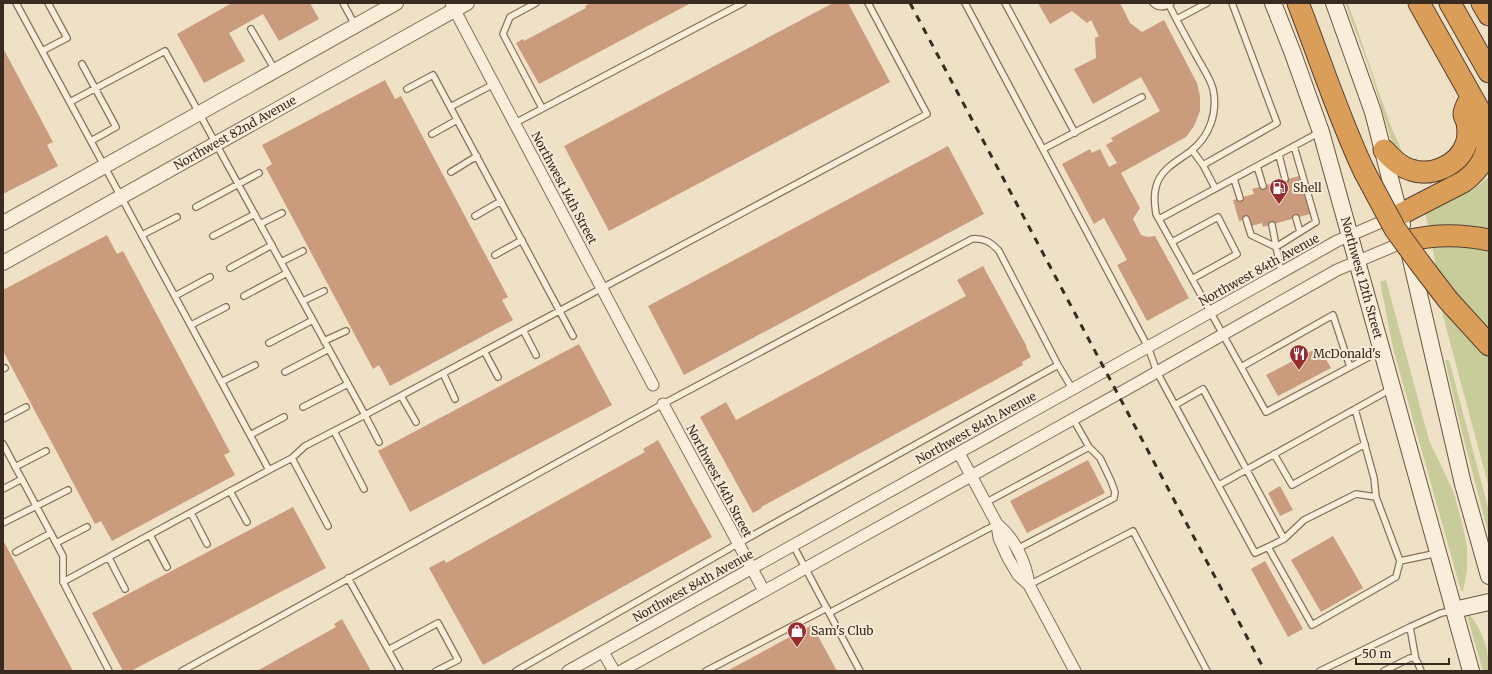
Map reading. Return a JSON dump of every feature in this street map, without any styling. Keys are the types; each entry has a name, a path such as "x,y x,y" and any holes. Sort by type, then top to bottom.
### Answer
{"highway":[{"path":"1298,3 1331,94 1350,141 1395,228 1448,300 1489,346"},
{"path":"1399,215 1463,182 1474,172 1484,158 1488,145 1482,115 1419,3"},
{"path":"1450,3 1487,66"},
{"path":"1482,3 1489,15"},
{"path":"1384,150 1393,160 1410,170 1427,172 1448,166 1463,152 1466,143 1468,130 1464,113 1471,97"},
{"path":"1406,241 1426,236 1447,236 1489,240"}],"main road":[{"name":"Northwest 12th Street","path":"1273,3 1321,132 1471,671"},
{"path":"1334,3 1373,112 1384,150 1463,484 1489,576"},
{"path":"1454,610 1489,602"}],"street":[{"path":"3,223 396,3"},
{"name":"Northwest 14th Street","path":"458,5 494,84 653,385"},
{"name":"Northwest 82nd Avenue","path":"3,263 216,144 458,5"},
{"name":"Northwest 84th Avenue","path":"568,671 1073,390 1281,272 1349,236 1399,215"},
{"path":"621,671 1333,272 1406,241"},
{"name":"Northwest 14th Street","path":"663,404 764,591"},
{"path":"959,453 997,524 1008,534 1017,549 1027,570 1029,585"},
{"path":"997,524 999,538 1008,558 1018,575 1029,585 1075,671"},
{"path":"603,652 614,671"}],"lane":[{"path":"16,3 269,470"},
{"path":"42,51 67,38 48,3"},
{"path":"343,3 355,26"},
{"path":"536,3 510,17 503,34 542,108"},
{"path":"515,123 743,3"},
{"path":"63,582 292,458 305,446 927,114 868,3"},
{"path":"965,3 1148,347 1157,372 1255,553 1284,539 1304,520 1356,494 1376,497"},
{"path":"1005,3 1074,133"},
{"path":"1153,3 1159,7 1170,4 1212,88 1215,105 1212,122 1204,138 1192,150 1173,163 1162,173 1156,186 1154,200 1156,214 1266,412 1381,350"},
{"path":"1177,19 1207,3"},
{"path":"1203,165 1277,124 1232,3"},
{"path":"251,29 275,71"},
{"path":"70,102 165,51 379,442"},
{"path":"82,64 116,127 91,141"},
{"path":"407,89 433,75 560,310 572,336"},
{"path":"450,107 494,84"},
{"path":"1043,149 1142,97"},
{"path":"432,134 457,120"},
{"path":"1159,219 1321,132"},
{"path":"1276,247 1316,222 1294,146"},
{"path":"1192,150 1203,165 1216,188"},
{"path":"1279,154 1285,180"},
{"path":"450,172 477,156"},
{"path":"1257,166 1263,186"},
{"path":"196,207 260,173"},
{"path":"1234,179 1240,198"},
{"path":"475,216 501,201"},
{"path":"260,224 282,213"},
{"path":"213,236 255,214"},
{"path":"142,235 177,217"},
{"path":"1172,242 1218,217 1238,254 1192,279"},
{"path":"1296,218 1300,232"},
{"path":"1246,219 1250,235 1276,247"},
{"path":"1272,225 1281,272"},
{"path":"182,671 663,404 967,241 976,239 990,242 999,252 1058,365 1073,390"},
{"path":"495,255 522,240"},
{"path":"230,268 272,245"},
{"path":"281,262 303,251"},
{"path":"244,296 287,273"},
{"path":"175,296 210,278"},
{"path":"303,302 324,291"},
{"path":"191,325 226,307"},
{"path":"1240,367 1333,315 1350,367"},
{"path":"269,343 313,320"},
{"path":"523,330 536,355"},
{"path":"324,341 346,331"},
{"path":"285,372 329,349"},
{"path":"484,351 498,377"},
{"path":"221,382 255,365"},
{"path":"516,671 738,543 1058,365"},
{"path":"443,373 456,399"},
{"path":"303,407 348,384"},
{"path":"1219,485 1392,388"},
{"path":"1175,405 1203,389 1284,539"},
{"path":"401,396 416,422"},
{"path":"3,419 26,408"},
{"path":"1268,547 1312,625 1396,577 1400,561 1376,497 1374,478 1355,409"},
{"path":"250,435 284,417"},
{"path":"1017,549 1114,498 1115,492 1100,458 1089,447 1073,419"},
{"path":"334,431 364,489"},
{"path":"3,444 63,556 63,582 109,671"},
{"path":"1274,454 1292,485 1365,444"},
{"path":"985,503 1089,447"},
{"path":"15,467 46,451"},
{"path":"292,458 328,526"},
{"path":"3,489 22,480"},
{"path":"3,523 68,490"},
{"path":"230,491 247,522"},
{"path":"191,513 206,544"},
{"path":"706,671 997,524"},
{"path":"56,543 87,527"},
{"path":"1029,585 1133,531 1207,671"},
{"path":"16,552 51,533"},
{"path":"150,535 167,567"},
{"path":"793,545 860,671"},
{"path":"1400,561 1438,553"},
{"path":"108,558 125,589"},
{"path":"348,578 400,671"},
{"path":"1320,671 1410,627 1441,613 1454,610"},
{"path":"388,650 438,623 458,660 436,671"},
{"path":"1410,627 1416,661 1421,671"},
{"path":"1384,671 1410,658 1414,658 1416,661"}],"green space":[{"path":"1345,3 1349,6 1390,124 1403,155 1395,147 1391,139 1370,70"},
{"path":"1489,177 1489,234 1429,229 1425,214 1475,188"},
{"path":"1432,243 1489,246 1489,333 1436,269"},
{"path":"1386,280 1429,440 1454,493 1463,527 1467,547 1467,571 1463,591 1461,591 1393,348 1380,282"},
{"path":"1439,301 1489,357 1489,488"},
{"path":"1445,360 1449,360 1489,511 1489,536 1462,432"},
{"path":"1470,615 1482,634 1488,655 1489,671 1483,671 1467,616"}],"building":[{"path":"232,3 310,3 319,19 279,41 263,14 229,33 245,61 204,83 177,34"},
{"path":"590,3 691,3 539,84 516,43 523,39 524,41 586,8 585,6"},
{"path":"833,3 848,3 890,82 609,231 564,146"},
{"path":"1038,3 1120,3 1130,23 1142,32 1164,20 1197,83 1200,96 1200,111 1194,126 1186,137 1121,173 1140,208 1133,219 1141,235 1148,237 1155,236 1189,298 1147,321 1117,265 1127,260 1104,218 1094,224 1062,164 1090,149 1092,153 1100,149 1109,167 1117,163 1106,145 1113,141 1111,138 1160,111 1141,77 1093,104 1074,69 1096,58 1095,38 1099,36 1091,20 1087,23 1072,11 1050,24"},
{"path":"3,48 53,142 47,145 58,166 3,194"},
{"path":"385,80 395,99 401,96 508,297 502,300 513,320 390,386 379,365 373,369 266,168 272,164 262,145"},
{"path":"948,146 984,214 684,375 648,306"},
{"path":"1299,176 1310,214 1263,227 1262,223 1251,226 1249,218 1239,221 1233,200 1254,194 1252,189"},
{"path":"107,235 117,254 123,251 230,452 224,455 235,475 112,541 101,521 95,524 3,351 3,290"},
{"path":"983,266 1031,357 1022,362 1023,365 761,507 762,508 753,513 700,417 726,402 736,420 966,296 957,280"},
{"path":"579,344 612,405 410,512 378,451"},
{"name":"McDonald's","path":"1319,347 1331,368 1278,396 1266,375"},
{"path":"658,440 712,537 483,665 429,568 444,560 446,563 645,452 643,449"},
{"path":"1088,460 1105,493 1027,533 1010,501"},
{"path":"1280,486 1293,510 1280,516 1268,493"},
{"path":"293,507 326,568 131,671 123,671 92,613"},
{"path":"1333,536 1363,588 1321,612 1291,560"},
{"path":"3,540 73,671 3,671"},
{"path":"1265,561 1303,629 1288,637 1251,569"},
{"path":"342,619 371,671 257,671 336,627 334,624"},
{"name":"Sam's Club","path":"812,625 837,671 727,671"}],"railway":[{"path":"910,3 1265,671"}],"place":[{"name":"Shell","path":"1279,205"},
{"name":"McDonald's","path":"1299,371"},
{"name":"Sam's Club","path":"797,648"}]}
